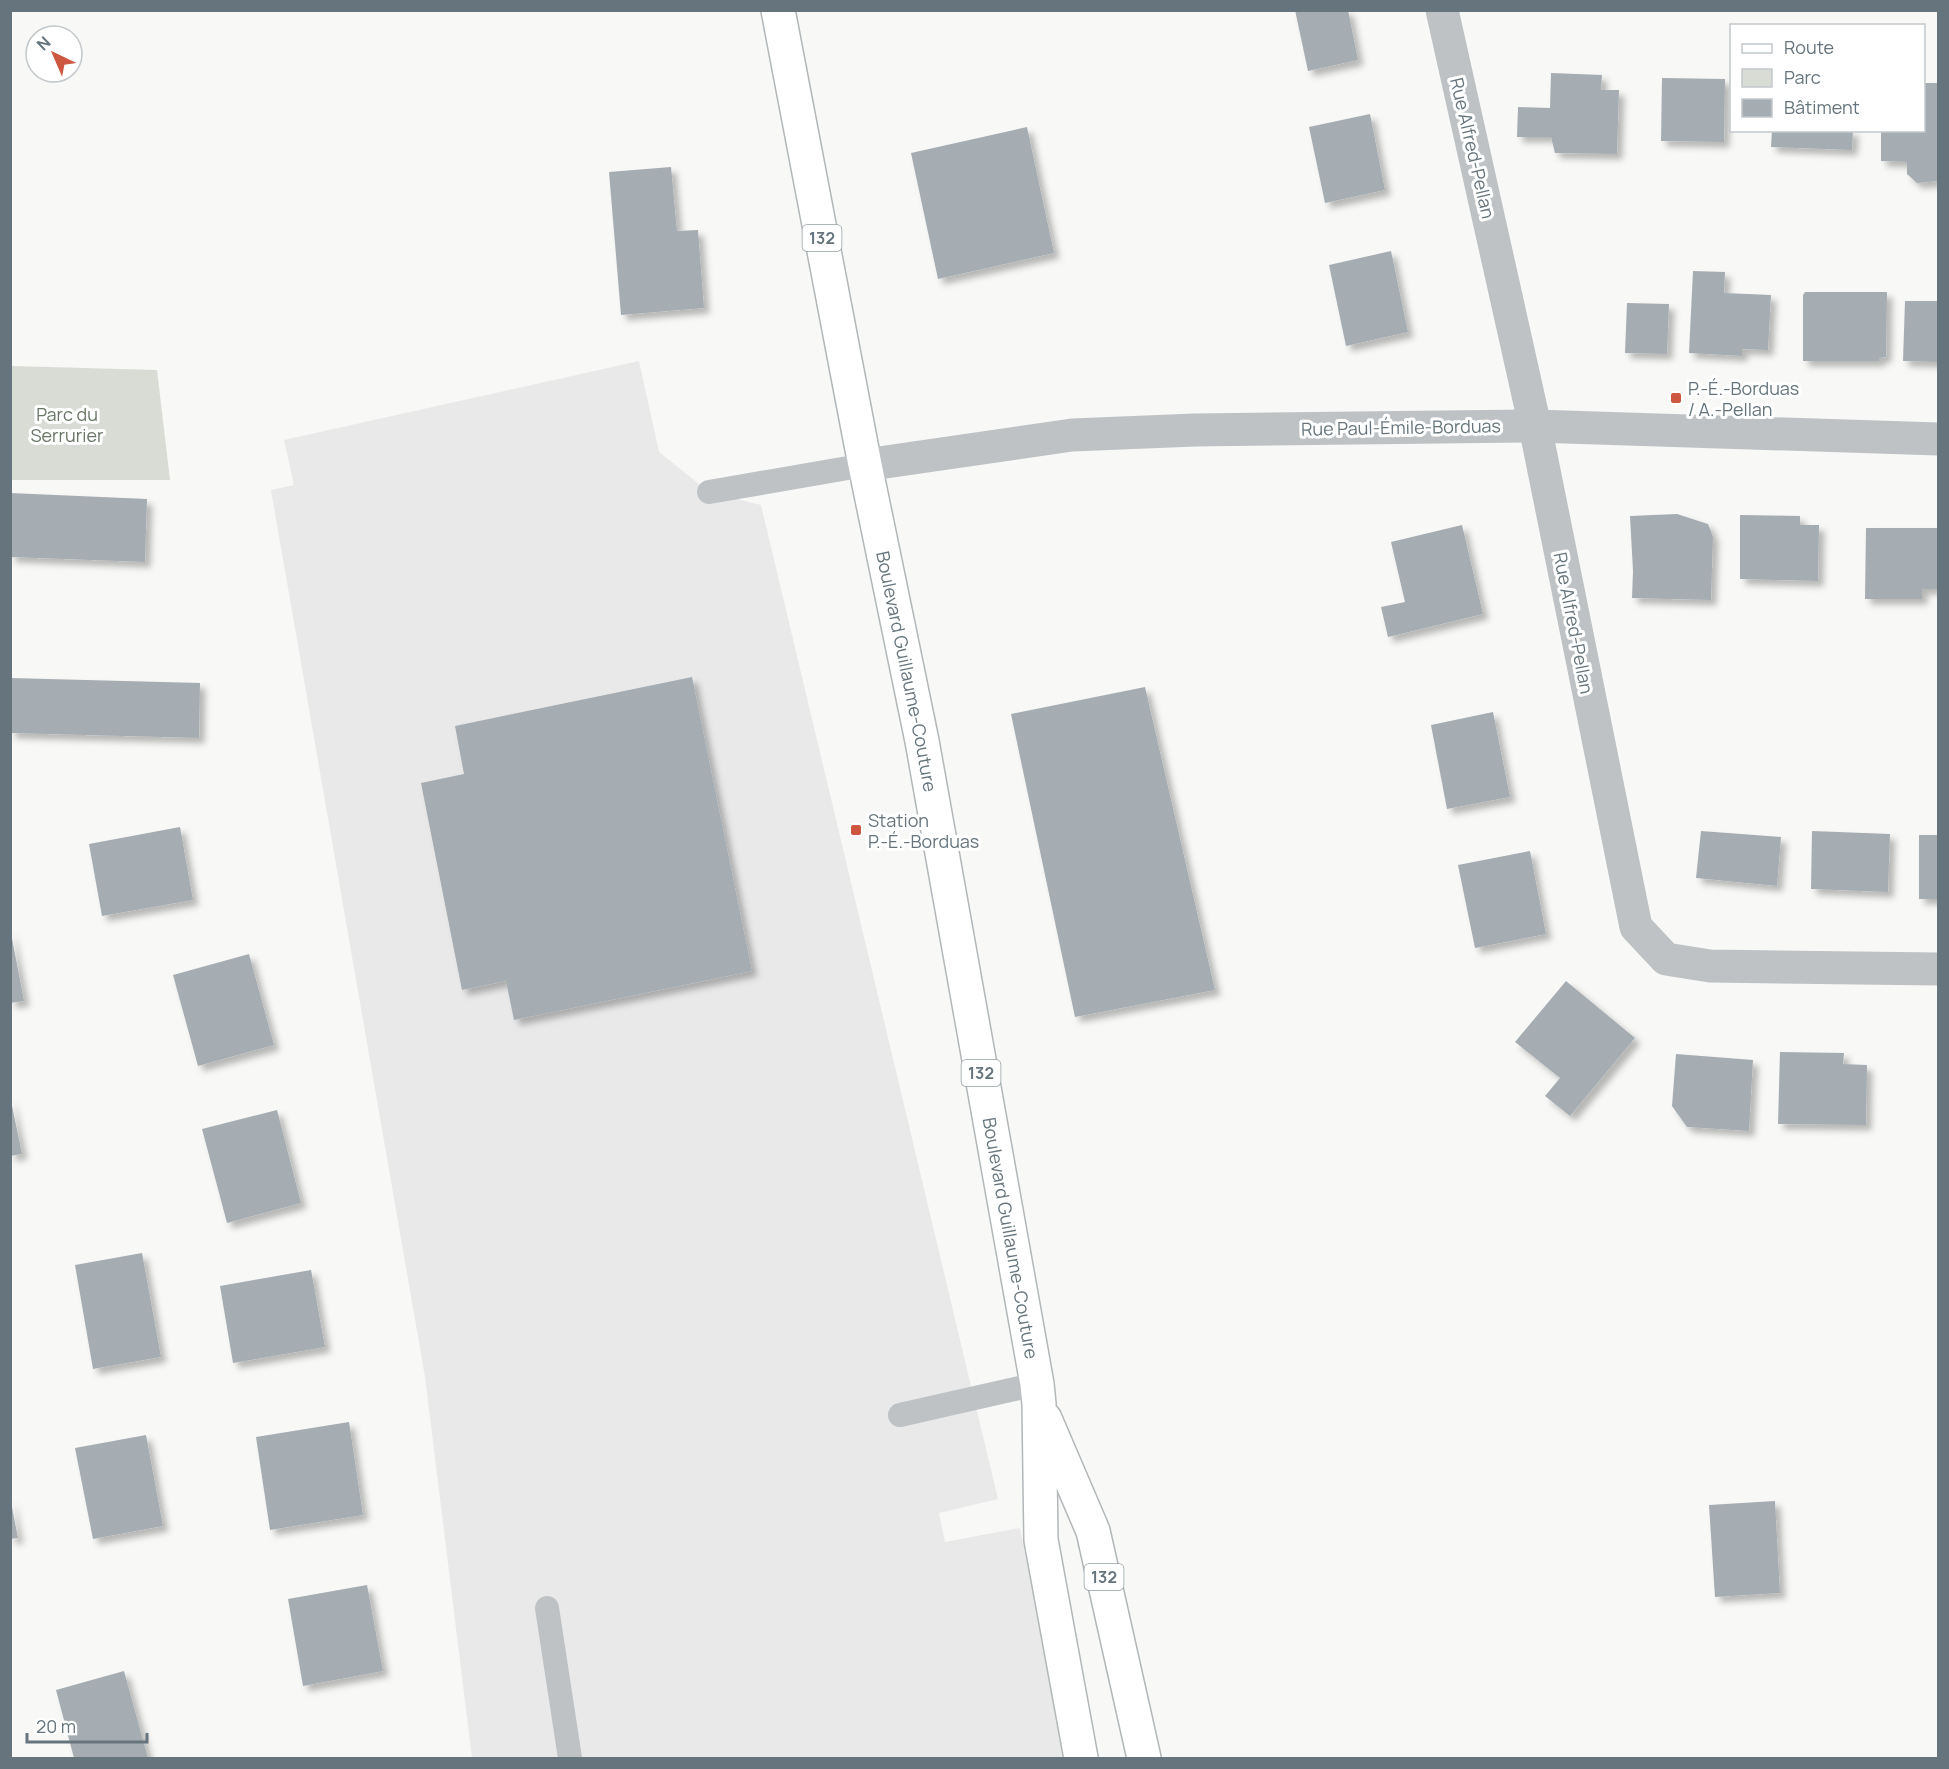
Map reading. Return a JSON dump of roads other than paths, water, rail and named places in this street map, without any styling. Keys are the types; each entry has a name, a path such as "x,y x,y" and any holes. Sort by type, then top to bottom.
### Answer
{"main road":[{"name":"Boulevard Guillaume-Couture","path":"778,10 922,741 1038,1394 1041,1540 1081,1758"},
{"name":"Boulevard Guillaume-Couture","path":"1038,1394 1094,1531 1144,1758"}],"street":[{"name":"Rue Alfred-Pellan","path":"1442,10 1535,426 1636,927 1666,959 1710,966 1938,969"},
{"name":"Rue Paul-Émile-Borduas","path":"866,465 1072,435 1195,430 1535,426 1938,439"}],"lane":[{"path":"709,492 866,465"},
{"path":"900,1415 1038,1394"},
{"path":"547,1608 570,1758"}],"place":[{"name":"P.-É.-Borduas / A.-Pellan","path":"1676,398"},
{"name":"Station P.-É.-Borduas","path":"856,830"}],"park label":[{"name":"Parc du Serrurier","path":"67,424"}]}
